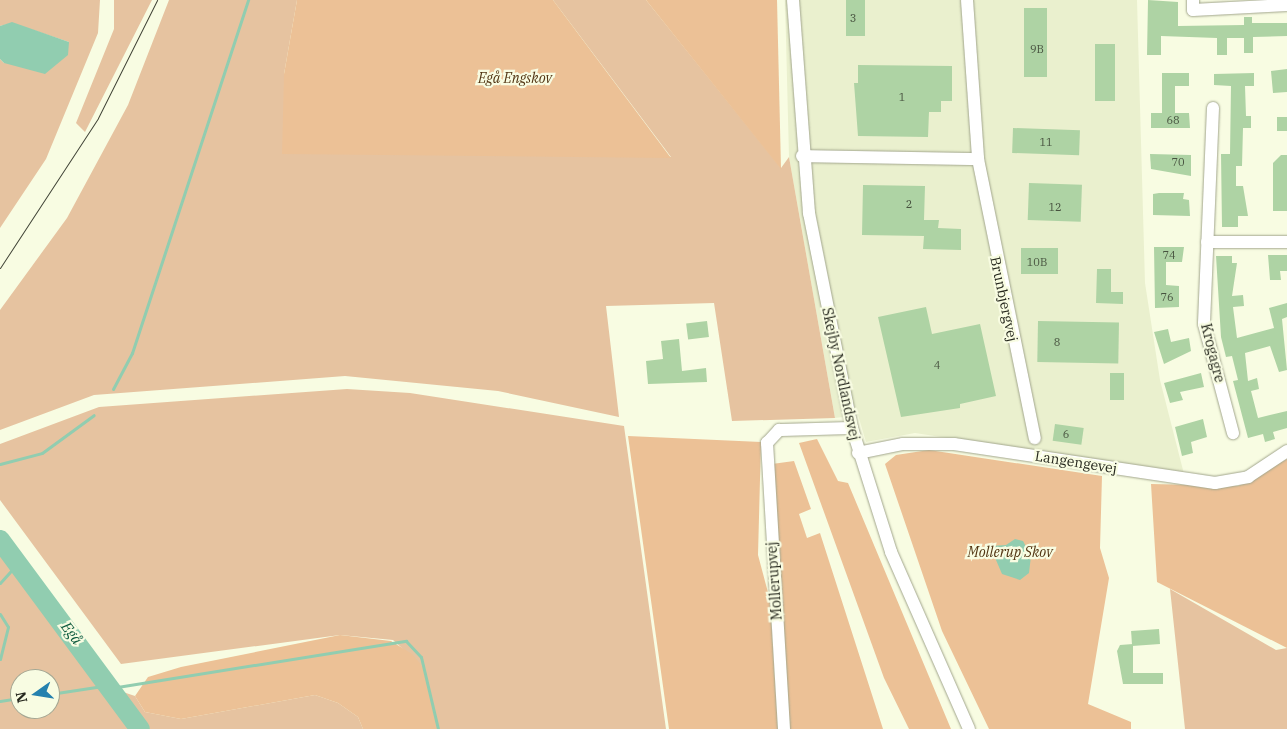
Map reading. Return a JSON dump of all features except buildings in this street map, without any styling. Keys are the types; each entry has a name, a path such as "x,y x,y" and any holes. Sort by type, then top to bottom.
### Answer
{"street":[{"name":"Skejby Nordlandsvej","path":"793,0 802,156 816,260 858,453 895,561 968,729"},
{"name":"Brunbjergvej","path":"968,0 978,159 1035,438"},
{"path":"1193,0 1193,10 1287,5"},
{"name":"Krogagre","path":"1213,108 1204,324 1233,433"},
{"path":"802,156 978,159"},
{"path":"1207,242 1287,242"},
{"name":"Mollerupvej","path":"784,729 766,456 772,435 786,428 852,428"},
{"name":"Langengevej","path":"858,453 904,444 954,444 1215,483 1248,477 1287,452"}],"shaded area":[{"path":"0,0 100,0 98,33 46,159 0,228 0,59 4,63 69,42 12,23 0,26"},
{"path":"114,0 152,0 85,132 76,123 114,29"},
{"path":"169,0 297,0 284,74 671,157 553,0 646,0 781,168 789,157 835,418 732,421 714,303 606,306 619,417 498,391 345,376 94,395 0,430 0,310 67,218 128,105"},
{"path":"785,0 1137,0 1145,283 1160,380 1184,474 915,433 866,442 858,415 835,418 789,157"},
{"path":"12,22 69,42 68,55 45,74 4,63 0,59 0,26"},
{"path":"347,389 410,393 624,426 666,729 438,729 424,668 393,640 340,635 121,664 0,500 0,444 99,407"},
{"path":"0,530 111,688 135,696 145,712 181,719 315,695 338,703 358,717 363,729 0,729"},
{"path":"1015,539 1023,541 1031,556 1029,573 1020,580 1002,574 990,546 1006,545"},
{"path":"1170,589 1276,650 1287,648 1287,729 1185,729"}],"green space":[{"name":"Egå Engskov","path":"297,0 553,0 671,158 282,154 284,74"},
{"path":"646,0 777,0 781,169"},
{"path":"628,436 761,442 758,555 770,600 778,729 669,729"},
{"path":"817,439 838,481 848,483 951,729 909,729 884,678 799,443"},
{"name":"Mollerup Skov","path":"929,450 1102,476 1100,548 1109,578 1088,704 1131,722 1131,729 989,729 942,631 885,464 896,455"},
{"path":"1287,459 1287,648 1157,582 1151,484 1238,486"},
{"path":"794,461 811,509 799,514 807,538 820,533 883,729 790,729 772,464"},
{"path":"340,635 391,641 412,654 424,668 438,729 363,729 358,717 338,703 315,695 181,719 145,712 135,696 148,677 181,667"}],"waterway":[{"path":"113,389 132,353 248,0"},
{"path":"0,464 42,453 94,415"},
{"name":"Egå","path":"0,540 140,729"},
{"path":"0,583 18,563"},
{"path":"0,614 8,627 0,659"},
{"path":"111,688 406,641 421,657 438,729"},
{"path":"60,692 109,685"},
{"path":"0,701 10,700"}],"tram line":[{"path":"0,268 98,118 157,0"}]}
